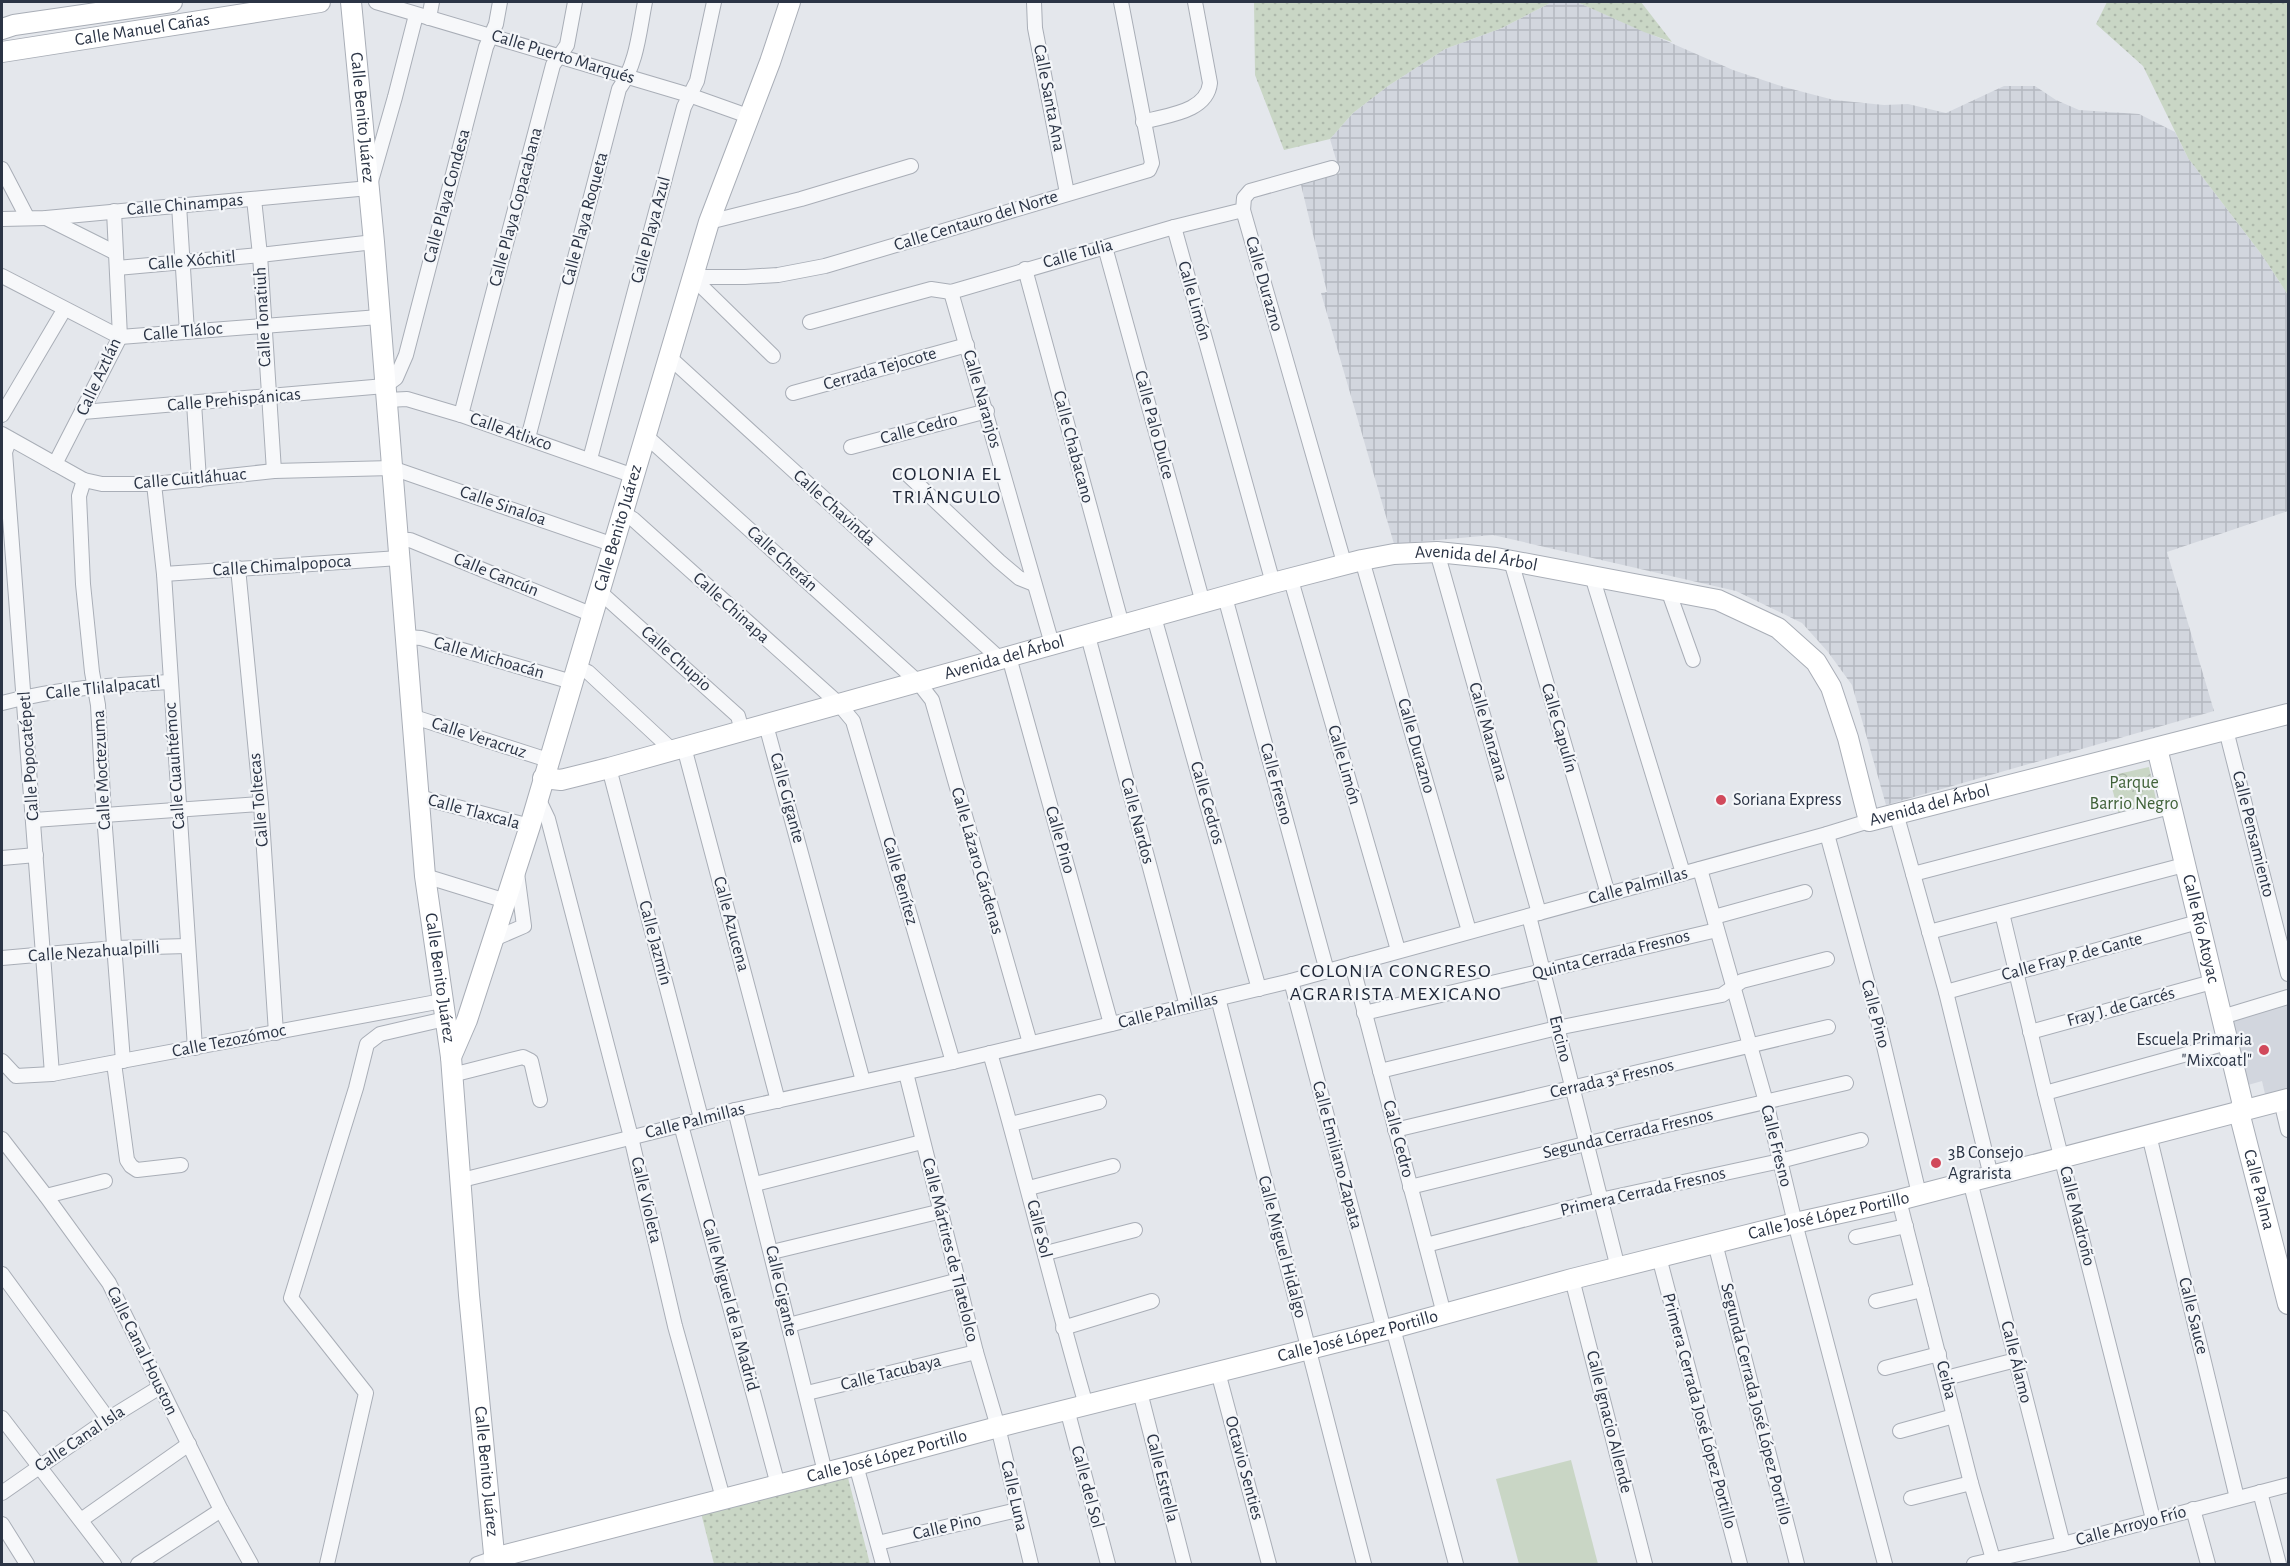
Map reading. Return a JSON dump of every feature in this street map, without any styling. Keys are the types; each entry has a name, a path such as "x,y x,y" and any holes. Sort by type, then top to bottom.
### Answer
{"street":[{"name":"Calle Manuel Cañas","path":"2,29 164,2"},
{"name":"Calle Manuel Cañas","path":"2,52 320,2"},
{"name":"Calle Puerto Marqués","path":"376,2 689,95 748,116"},
{"path":"369,188 395,97 422,16 432,2"},
{"name":"Calle Playa Condesa","path":"386,393 396,378 406,355 486,47 492,36 500,2"},
{"name":"Calle Playa Copacabana","path":"461,415 552,65 567,45 575,2"},
{"name":"Calle Playa Roqueta","path":"528,438 619,89 633,63 645,2"},
{"name":"Calle Playa Azul","path":"590,459 684,107 697,81 714,2"},
{"name":"Calle Benito Juárez","path":"452,1066 530,826 709,222 770,62 790,2"},
{"name":"Calle Santa Ana","path":"1034,2 1035,28 1067,194"},
{"path":"1121,2 1143,122 1191,108 1208,95 1210,83 1195,2"},
{"name":"Calle Benito Juárez","path":"348,7 374,242 425,876 452,1066 489,1562"},
{"name":"Calle Centauro del Norte","path":"692,277 745,278 778,275 825,266 1149,170 1152,163 1143,122"},
{"path":"709,222 801,199 911,166"},
{"path":"1243,210 1244,198 1250,191 1332,168"},
{"path":"2,169 27,217"},
{"name":"Calle Chinampas","path":"2,219 46,218 369,188"},
{"name":"Calle Tonatiuh","path":"254,199 260,255 274,471"},
{"path":"179,206 187,332"},
{"name":"Calle Tulia","path":"810,322 931,289 951,292 1174,227 1243,210"},
{"name":"Calle Durazno","path":"1243,210 1469,931"},
{"name":"Calle Aztlán","path":"55,464 120,337 114,211"},
{"path":"46,218 116,253"},
{"name":"Calle Limón","path":"1174,227 1398,950"},
{"name":"Calle Xóchitl","path":"117,268 374,242"},
{"name":"Calle Palo Dulce","path":"1105,247 1203,603"},
{"name":"Calle Chabacano","path":"1025,269 1122,625"},
{"path":"692,277 773,356"},
{"name":"Calle Tláloc","path":"2,278 120,337 379,317"},
{"name":"Calle Naranjos","path":"951,292 1052,644"},
{"path":"2,415 64,310"},
{"name":"Cerrada Tejocote","path":"794,393 967,345"},
{"name":"Calle Chavinda","path":"668,356 1005,658"},
{"name":"Calle Prehispánicas","path":"83,412 268,397 386,393"},
{"name":"Calle Atlixco","path":"386,393 461,415 634,476"},
{"path":"194,403 199,480"},
{"name":"Calle Cedro","path":"851,447 987,411"},
{"name":"Calle Cherán","path":"646,436 918,682"},
{"name":"Calle Cuitláhuac","path":"6,437 84,480 102,484 154,484 274,471 392,468"},
{"name":"Calle Popocatépetl","path":"6,437 5,452 45,956 52,1074"},
{"name":"Calle Sinaloa","path":"392,468 614,545"},
{"path":"908,475 1019,578 1034,584"},
{"name":"Calle Moctezuma","path":"84,480 79,496 83,584 92,672 96,686 115,948 119,1062 127,1160 137,1170 181,1165"},
{"name":"Calle Cuauhtémoc","path":"154,484 164,574 195,1048"},
{"name":"Calle Chinapa","path":"623,513 633,519 838,703"},
{"name":"Calle Cancún","path":"398,549 410,540 593,615"},
{"name":"Calle Chimalpopoca","path":"164,574 238,568 398,549"},
{"name":"Avenida del Árbol","path":"546,769 561,780 1282,581 1394,555 1437,552 1466,553 1718,600 1778,628 1816,662 1831,687 1848,738 1869,821 2289,714"},
{"name":"Calle Manzana","path":"1437,552 1534,914"},
{"name":"Calle Capulín","path":"1511,561 1608,894"},
{"name":"Calle Toltecas","path":"238,568 261,804 276,1033"},
{"path":"1592,576 1683,873"},
{"path":"1668,590 1693,660"},
{"name":"Calle Chupio","path":"601,592 738,716 742,731"},
{"name":"Calle Fresno","path":"1225,597 1327,971"},
{"name":"Calle Cedros","path":"1154,617 1259,989"},
{"name":"Calle Nardos","path":"1088,636 1187,1006"},
{"name":"Calle Michoacán","path":"406,637 421,638 574,675"},
{"name":"Calle Pino","path":"1005,658 1112,1024"},
{"path":"574,675 588,672 678,749"},
{"name":"Calle Tlilalpacatl","path":"2,703 24,697 96,686 170,682"},
{"name":"Calle Lázaro Cárdenas","path":"918,682 932,700 1030,1043"},
{"name":"Calle Benítez","path":"838,703 853,722 954,1062"},
{"name":"Calle Veracruz","path":"411,716 546,769"},
{"name":"Calle Gigante","path":"766,725 863,1081"},
{"name":"Calle Pensamiento","path":"2226,730 2289,974"},
{"name":"Calle Río Atoyac","path":"2157,748 2242,1101 2242,1110"},
{"name":"Calle Azucena","path":"678,749 778,1101"},
{"name":"Calle Jazmín","path":"609,768 701,1118"},
{"name":"Calle Tlaxcala","path":"419,797 530,826"},
{"name":"Calle Violeta","path":"538,798 548,819 631,1137 675,1326 723,1498"},
{"path":"34,820 261,804"},
{"path":"1913,874 2170,807"},
{"path":"1896,813 1946,992 1991,1176"},
{"name":"Calle Palmillas","path":"462,1180 701,1118 954,1062 1291,981 1869,821"},
{"name":"Calle Pino","path":"1827,834 1878,1021 1919,1194"},
{"path":"2,858 36,855"},
{"path":"1929,932 2184,865"},
{"path":"495,939 524,926 516,867"},
{"name":"Calle Fresno","path":"1700,869 1766,1102 1795,1223 1885,1564"},
{"path":"425,876 506,901"},
{"name":"Quinta Cerrada Fresnos","path":"1364,1013 1544,972 1716,923 1805,892"},
{"name":"Calle Madroño","path":"2002,913 2153,1520"},
{"name":"Encino","path":"1534,914 1557,1028 1618,1268"},
{"name":"Calle Fray P. de Gante","path":"1946,992 2198,922"},
{"name":"Calle Nezahualpilli","path":"2,958 115,948 187,946"},
{"path":"1380,1071 1557,1028 1722,995 1742,981 1827,959"},
{"name":"Calle Cedro","path":"1352,964 1444,1314"},
{"name":"Calle Emiliano Zapata","path":"1291,981 1456,1564"},
{"name":"Fray J. de Garcés","path":"2030,1032 2212,982"},
{"path":"2222,1017 2289,997"},
{"name":"Calle Miguel Hidalgo","path":"1218,998 1364,1564"},
{"path":"327,1564 366,1393 291,1298 356,1088 367,1044 380,1034 444,1010"},
{"name":"Calle Tezozómoc","path":"2,1061 16,1076 52,1074 276,1033 444,1010"},
{"name":"Cerrada 3ª Fresnos","path":"1395,1130 1828,1027"},
{"path":"2045,1092 2227,1042"},
{"name":"Calle Sol","path":"990,1053 1046,1253 1064,1328 1076,1407"},
{"path":"452,1066 527,1058 531,1061 540,1100"},
{"name":"Calle Mártires de Tlatelolco","path":"906,1073 976,1352 998,1426"},
{"name":"Segunda Cerrada Fresnos","path":"1410,1187 1585,1143 1846,1083"},
{"path":"2285,1100 2289,1130"},
{"name":"Calle José López Portillo","path":"489,1562 998,1426 1388,1329 1659,1257 1899,1200 2285,1100"},
{"path":"1011,1124 1100,1102"},
{"name":"Calle Gigante","path":"735,1110 825,1472"},
{"name":"Calle Palma","path":"2242,1110 2241,1120 2289,1304"},
{"name":"Calle Miguel de la Madrid","path":"681,1125 778,1485"},
{"name":"Calle Sauce","path":"2149,1135 2237,1498"},
{"name":"Calle Canal Houston","path":"2,1140 6,1156 46,1196 109,1283 250,1564"},
{"name":"Primera Cerrada Fresnos","path":"1426,1245 1600,1200 1780,1161 1861,1140"},
{"path":"755,1184 922,1142"},
{"path":"1029,1188 1113,1166"},
{"path":"46,1196 105,1181"},
{"name":"Calle Álamo","path":"1970,1181 2063,1544"},
{"name":"Ceiba","path":"1899,1200 1971,1483 1993,1560"},
{"path":"772,1252 942,1211"},
{"path":"1856,1237 1906,1226"},
{"path":"1046,1253 1135,1230"},
{"name":"Segunda Cerrada José López Portillo","path":"1715,1243 1797,1564"},
{"name":"Primera Cerrada José López Portillo","path":"1659,1257 1740,1564"},
{"path":"2,1274 108,1419"},
{"name":"Calle Ignacio Allende","path":"1572,1279 1645,1564"},
{"path":"789,1325 959,1280"},
{"path":"1875,1301 1922,1290"},
{"path":"1064,1328 1152,1301"},
{"name":"Calle Tacubaya","path":"807,1393 976,1352"},
{"path":"1885,1368 1939,1354"},
{"path":"1946,1378 2016,1360"},
{"name":"Octavio Senties","path":"1218,1372 1269,1564"},
{"name":"Calle Canal Isla","path":"2,1493 108,1419 160,1387"},
{"name":"Calle Estrella","path":"1140,1392 1184,1564"},
{"name":"Calle del Sol","path":"1076,1407 1107,1564"},
{"path":"1900,1431 1954,1416"},
{"path":"2,1418 114,1564"},
{"name":"Calle Luna","path":"998,1426 1031,1564"},
{"path":"81,1520 189,1444"},
{"path":"856,1465 883,1564"},
{"path":"1911,1498 1971,1483"},
{"name":"Calle Arroyo Frío","path":"1975,1564 2063,1544 2289,1485"},
{"path":"2260,1492 2279,1564"},
{"path":"2193,1509 2208,1564"},
{"path":"138,1564 221,1510"},
{"name":"Calle Pino","path":"878,1543 1017,1510"},
{"path":"2,1524 27,1564"}],"shaded area":[{"path":"1552,2 1577,2 1733,70 1834,100 1884,105 1908,104 1946,113 2004,86 2035,86 2056,100 2079,110 2139,114 2175,132 2188,158 2262,255 2288,295 2288,511 2167,552 2214,711 1886,805 1852,685 1828,652 1802,623 1736,591 1493,535 1394,544 1321,293 1327,292 1301,185 1340,173 1330,139 1353,113 1388,86 1445,49 1502,28"},
{"name":"Escuela Primaria \"Mixcoatl\"","path":"2288,1005 2288,1089 2265,1094 2262,1081 2248,1085 2232,1018"}],"green space":[{"path":"1254,2 1552,2 1502,28 1445,49 1388,86 1353,113 1330,139 1284,150 1255,75"},
{"path":"1577,2 1641,2 1672,42 1644,32"},
{"path":"2107,2 2288,2 2288,295 2262,255 2188,158 2143,66 2096,24"},
{"name":"Parque Barrio Negro","path":"2149,767 2158,809 2120,819 2109,776"},
{"path":"1571,1460 1598,1564 1519,1564 1496,1479"},
{"path":"846,1470 870,1564 714,1564 701,1513"}],"place":[{"name":"Soriana Express","path":"1721,800"},
{"name":"Escuela Primaria \"Mixcoatl\"","path":"2264,1050"},
{"name":"3B Consejo Agrarista","path":"1936,1163"}],"district":[{"name":"COLONIA EL TRIÁNGULO","path":"947,486"},
{"name":"COLONIA CONGRESO AGRARISTA MEXICANO","path":"1396,982"}]}
